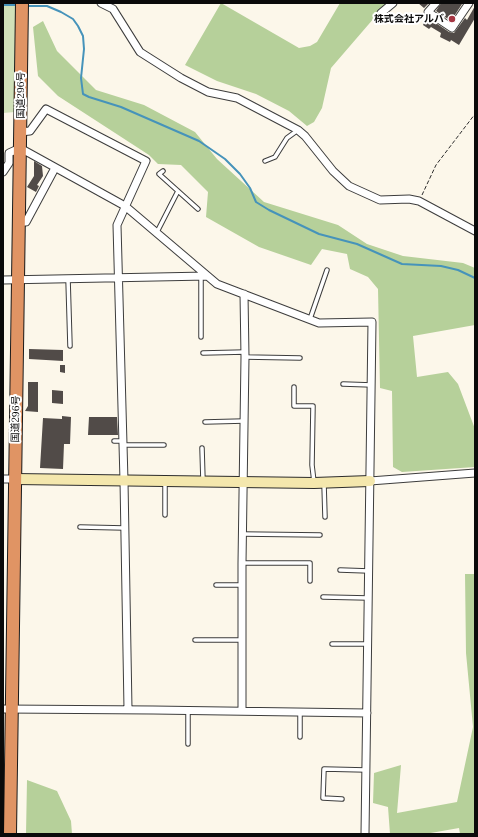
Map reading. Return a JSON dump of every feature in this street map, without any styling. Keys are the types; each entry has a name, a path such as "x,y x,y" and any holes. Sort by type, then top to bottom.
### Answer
{"highway":[{"name":"国道296号","path":"10,834 7,764 9,479 18,279 22,3"}],"street":[{"path":"101,3 113,9 140,52 181,78 208,92 237,98 298,130 305,136 333,171 349,186 380,200 409,199 419,201 475,231"},
{"path":"380,13 393,3"},
{"path":"436,3 428,12 452,28 469,3"},
{"path":"20,132 30,131 46,109 146,161 117,225 128,709"},
{"path":"3,172 9,163 9,153 20,148 125,206 157,232 204,276 217,284 319,323 372,322 365,834"},
{"path":"19,222 26,222 55,168"},
{"path":"3,280 204,276"},
{"path":"242,711 242,534 245,355 244,294"},
{"path":"9,479 319,483 370,481 475,473"},
{"path":"7,709 128,709 367,713"}],"lane":[{"path":"265,161 275,157 287,138 298,130"},
{"path":"163,170 160,174 198,209"},
{"path":"157,232 178,191"},
{"path":"310,319 327,270"},
{"path":"201,337 204,276"},
{"path":"68,279 70,346"},
{"path":"203,353 300,358"},
{"path":"343,384 372,385"},
{"path":"294,386 294,406 313,406 312,465 319,483 325,517"},
{"path":"205,422 244,421"},
{"path":"114,441 123,443 164,445"},
{"path":"202,448 203,482"},
{"path":"165,481 165,515"},
{"path":"80,527 124,528"},
{"path":"242,534 320,535"},
{"path":"242,563 310,563 310,581"},
{"path":"340,570 369,571"},
{"path":"216,585 242,585"},
{"path":"323,597 368,598"},
{"path":"195,640 242,640"},
{"path":"332,644 368,644"},
{"path":"188,710 188,744"},
{"path":"300,712 300,737"},
{"path":"342,799 323,798 324,769 366,770"}],"path":[{"path":"419,201 436,165 475,114"}],"green space":[{"path":"3,3 17,3 15,112 3,113"},
{"path":"221,3 299,48 310,46 317,42 340,3 387,3 331,68 322,108 314,122 307,126 289,111 256,94 217,81 185,65"},
{"path":"43,21 57,51 96,90 144,105 195,132 217,159 264,202 338,225 367,244 403,256 463,263 475,268 475,325 413,336 417,377 448,372 458,384 475,429 475,467 402,472 393,467 392,391 380,388 378,289 368,277 350,269 347,254 322,249 311,265 259,247 206,217 208,192 181,165 158,164 149,155 58,96 38,76 33,27"},
{"path":"465,574 475,574 475,834 460,834 459,828 425,834 390,834 388,807 373,803 374,773 401,765 397,813 457,802 473,727 466,653"},
{"path":"27,780 57,791 71,821 72,834 26,834"}],"building":[{"path":"418,3 429,3 424,8"},
{"path":"441,3 462,4 451,21 436,11"},
{"path":"475,6 475,18 459,45 451,40 450,42 440,37 441,33 431,27 429,29 423,25 427,17 449,32 454,33 465,18 467,20"},
{"path":"34,161 42,166 43,176 37,185 39,186 36,192 27,187 34,176"},
{"path":"29,349 63,350 63,361 29,359"},
{"path":"60,365 65,365 65,373 60,372"},
{"path":"28,382 38,382 38,412 25,411 28,406"},
{"path":"52,390 63,391 63,404 52,403"},
{"path":"62,416 71,417 70,444 64,444 63,469 40,468 43,418 62,419"},
{"path":"89,417 117,417 118,435 88,435"}],"waterway":[{"path":"3,5 18,5"},
{"path":"26,6 47,6 73,19 78,26 83,36 84,49 81,78 83,94 121,107 199,141 225,159 240,174 250,188 256,202 269,210 319,234 357,244 402,264 441,266 458,270 475,278"}],"place":[{"name":"株式会社アルバ","path":"452,19"}]}
